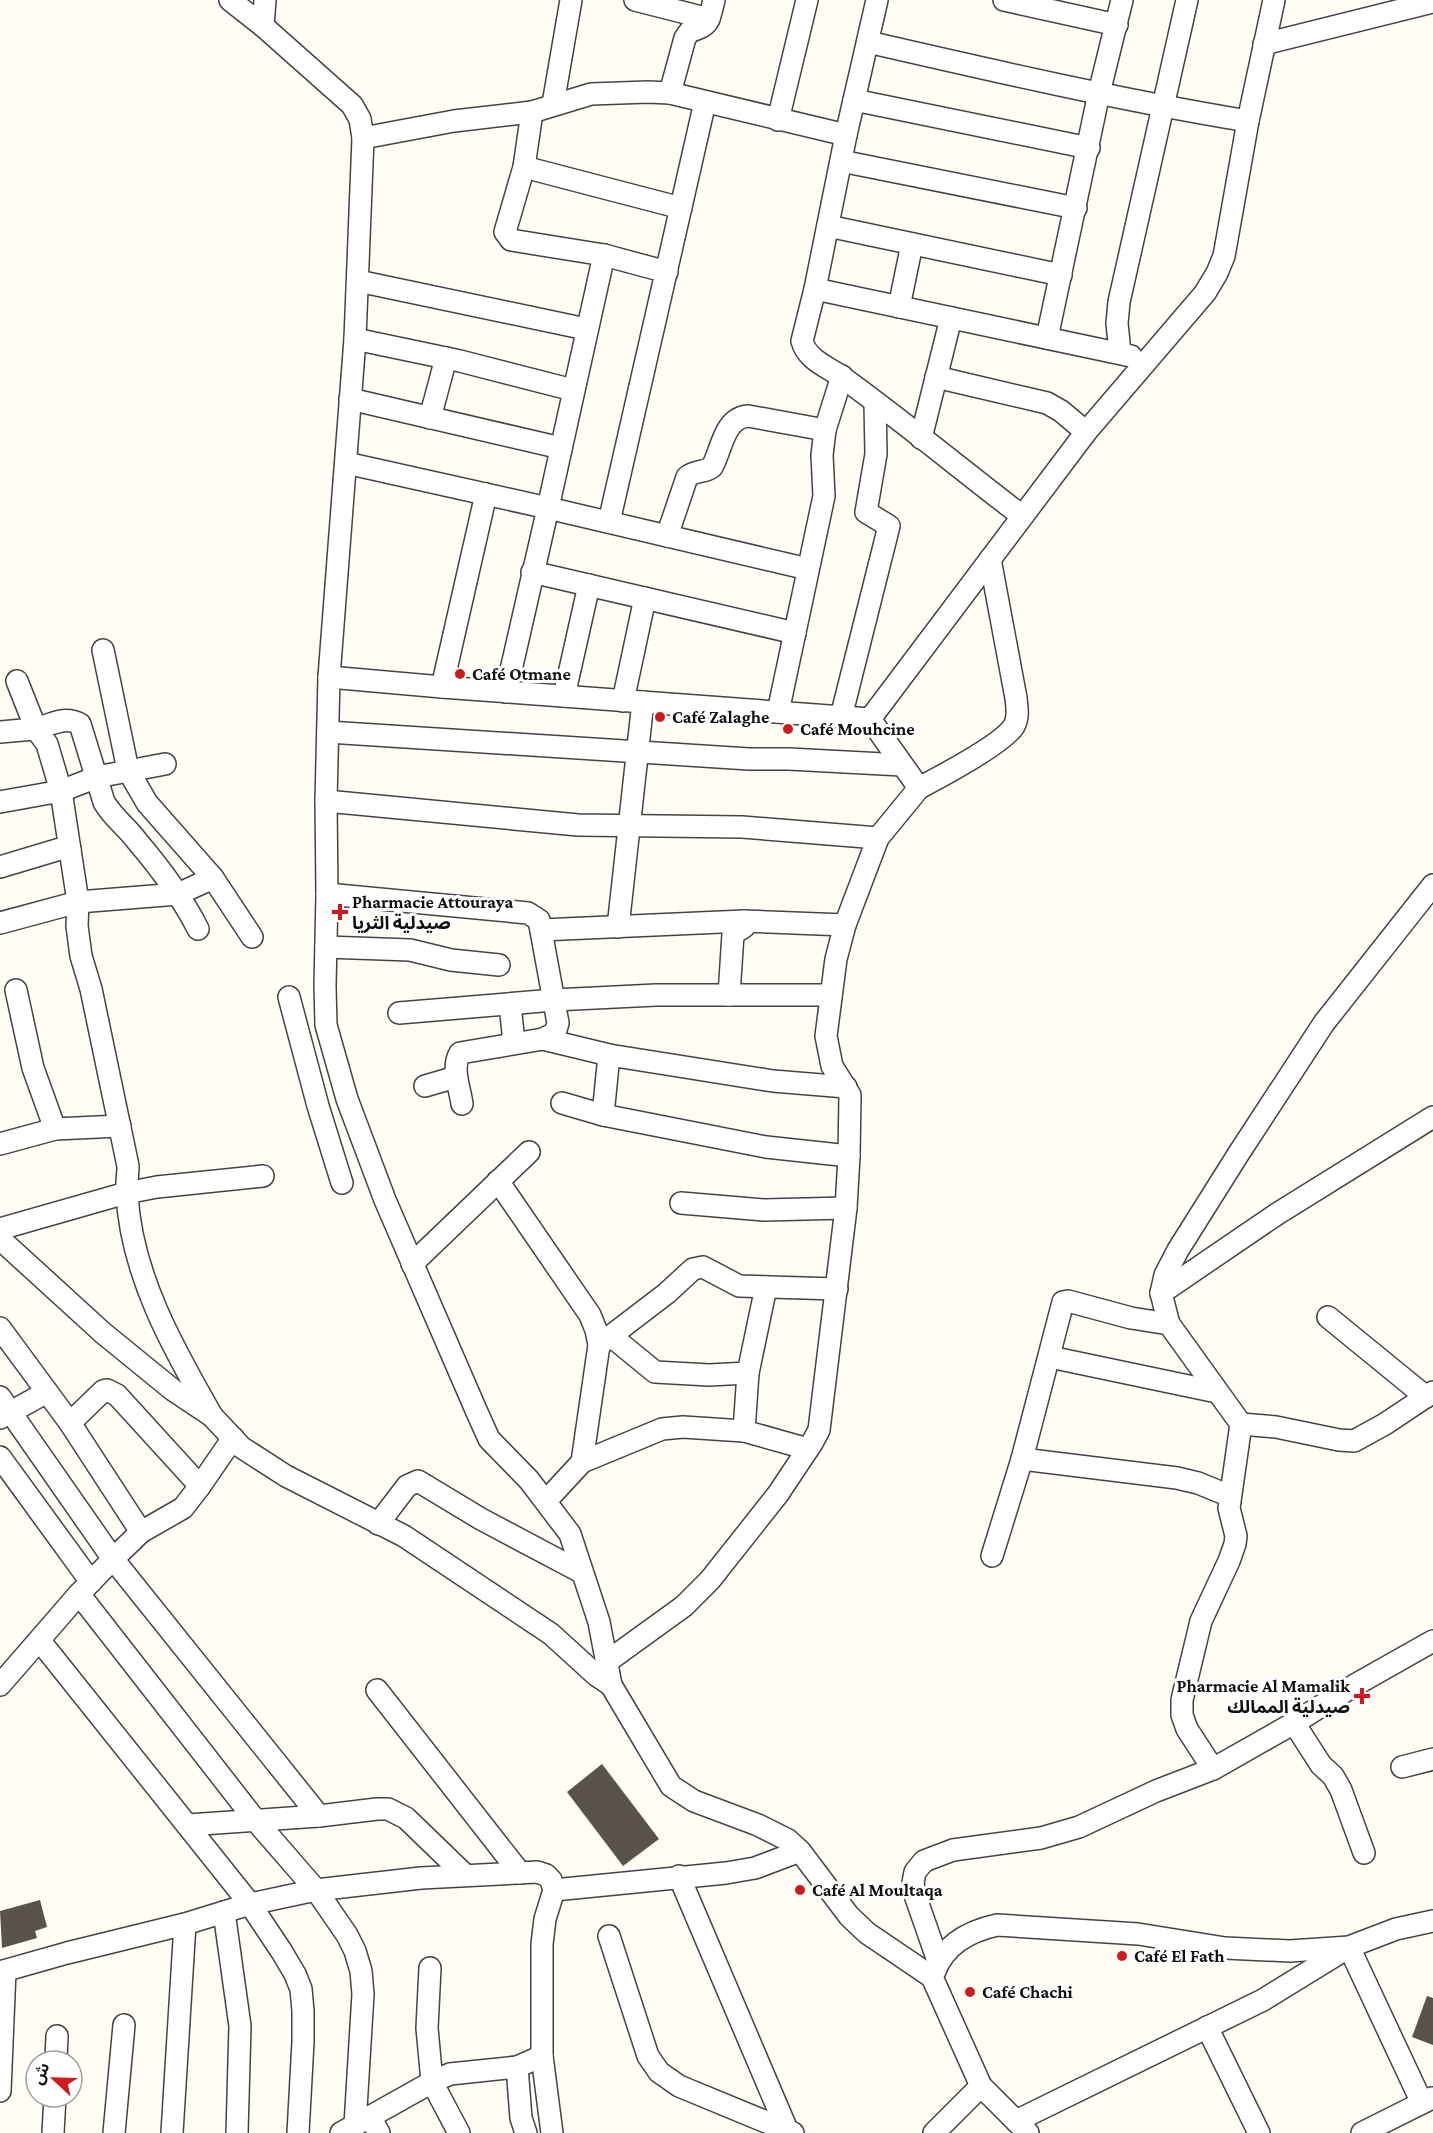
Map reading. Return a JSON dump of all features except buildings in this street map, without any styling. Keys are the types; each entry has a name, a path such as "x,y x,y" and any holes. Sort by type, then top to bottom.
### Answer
{"street":[{"path":"230,0 263,26 352,105 360,119 363,138 356,339 329,677 326,801 326,1025 347,1099 385,1200 489,1439 529,1480 570,1534 599,1622 611,1685 671,1786 694,1801 758,1825 788,1840 800,1851 855,1922 867,1933 935,1969"},
{"path":"263,26 265,0"},
{"path":"553,104 571,0"},
{"path":"778,120 807,0"},
{"path":"877,0 802,341 804,349 808,355 842,376 1022,516"},
{"path":"1004,0 1117,25"},
{"path":"1047,338 1099,93 1122,0"},
{"path":"1120,353 1117,323 1119,302 1188,0"},
{"path":"870,719 1086,432 1145,360 1205,293 1221,266 1248,121 1274,0"},
{"path":"645,1 712,10 703,28 687,34 670,93"},
{"path":"1264,44 1433,2"},
{"path":"868,42 1018,77 1163,107 1248,121"},
{"path":"363,138 454,121 532,112 591,94 648,92 670,93 846,135"},
{"path":"854,100 1089,148"},
{"path":"609,522 705,102"},
{"path":"532,112 524,167 505,232 511,240 604,255 667,272"},
{"path":"841,160 1076,208"},
{"path":"524,167 681,208"},
{"path":"828,226 1061,275"},
{"path":"899,307 912,244"},
{"path":"506,692 604,255"},
{"path":"358,280 586,330"},
{"path":"815,289 1145,360"},
{"path":"921,438 951,318"},
{"path":"356,339 446,358 573,390"},
{"path":"430,418 446,358"},
{"path":"778,712 824,496 822,455 825,430 842,376"},
{"path":"936,377 1047,404 1061,411 1086,432"},
{"path":"350,399 561,448"},
{"path":"841,717 889,526 867,512 866,506 876,454 875,403"},
{"path":"667,536 687,477 692,473 712,467 730,423 739,417 748,416 825,430"},
{"path":"346,463 808,569"},
{"path":"442,687 486,494"},
{"path":"608,1661 684,1606 710,1580 778,1494 816,1437 837,1289 849,1156 851,1097 836,1074 828,1052 826,1036 836,959 845,925 878,838 919,788 961,765 1001,739 1016,723 1016,698 990,559"},
{"path":"532,572 795,633"},
{"path":"564,696 589,585"},
{"path":"618,927 637,752 633,701 645,598"},
{"path":"103,650 128,770 147,803 213,878 252,937"},
{"path":"329,677 870,719"},
{"path":"17,681 36,729 47,744 61,791 78,902 77,926 81,956 91,989 128,1166 126,1193 134,1241 154,1305 212,1416"},
{"path":"870,719 919,788"},
{"path":"0,732 36,729 58,721 69,720 80,724 104,802 110,812 136,838 178,894 198,929"},
{"path":"328,732 637,752 902,765"},
{"path":"0,802 61,791 97,777 165,764"},
{"path":"326,801 578,825 742,827 878,838"},
{"path":"0,867 60,849 70,849"},
{"path":"0,923 78,902 178,894 213,878"},
{"path":"1213,1769 1187,1729 1182,1715 1182,1700 1201,1621 1235,1544 1236,1536 1229,1511 1241,1424 1168,1324 1161,1293 1165,1275 1178,1250 1324,1023 1432,888"},
{"path":"327,894 528,913 539,920 555,1000 558,1023 555,1033 543,1039 459,1053 456,1077 460,1086 462,1104"},
{"path":"541,930 744,921 845,925"},
{"path":"729,995 734,934 744,927 744,921"},
{"path":"326,947 410,950 451,960 499,965"},
{"path":"16,990 33,1068 55,1129"},
{"path":"399,1013 555,1000 656,995 831,995"},
{"path":"289,997 318,1106 342,1183"},
{"path":"510,1004 514,1043"},
{"path":"543,1039 609,1055 773,1081 846,1087"},
{"path":"603,1115 609,1055"},
{"path":"425,1086 456,1077"},
{"path":"318,1106 347,1099"},
{"path":"562,1103 603,1115 766,1147 849,1156"},
{"path":"1161,1293 1277,1214 1433,1117"},
{"path":"0,1144 55,1129 120,1126"},
{"path":"412,1264 529,1152"},
{"path":"0,1229 126,1193 157,1187 263,1176"},
{"path":"498,1182 590,1315 596,1330 605,1341 655,1372 709,1375 748,1373"},
{"path":"681,1203 764,1210 846,1208"},
{"path":"0,1239 103,1333 173,1390 212,1416 241,1447 286,1476 404,1536 542,1628 596,1675 611,1685"},
{"path":"582,1462 605,1341 667,1293 693,1269 703,1267 739,1286 837,1289"},
{"path":"744,1431 748,1373 766,1287"},
{"path":"992,1556 1022,1459 1065,1301 1131,1318 1168,1324"},
{"path":"1241,1424 1276,1427 1354,1441 1429,1394 1328,1317"},
{"path":"0,1328 70,1423 141,1532"},
{"path":"1050,1357 1217,1392"},
{"path":"70,1423 103,1391 111,1391 200,1486"},
{"path":"47,1392 4,1409 113,1559 319,1816"},
{"path":"546,1501 582,1462 662,1429 683,1427 744,1431 808,1449"},
{"path":"0,1685 113,1559 141,1532 183,1508 233,1438"},
{"path":"0,1457 85,1588 256,1821 316,1890 347,1935 361,1971 363,1994 361,2127"},
{"path":"1022,1459 1177,1478 1198,1483 1230,1496"},
{"path":"378,1524 407,1485 418,1481 481,1519 581,1572"},
{"path":"40,1641 250,1904 295,1974 301,1989 303,2021 298,2133"},
{"path":"1433,1641 1213,1769 1156,1791 1080,1827 1055,1835 953,1850 924,1861 915,1872 913,1883 935,1969 981,2086 1022,2127 1207,2027 1263,2000 1348,1947 1396,1929 1433,1921"},
{"path":"377,1690 520,1873"},
{"path":"1294,1723 1321,1765 1333,1776 1341,1790 1364,1853"},
{"path":"1402,1767 1433,1759"},
{"path":"188,1825 319,1816 377,1809 397,1812 465,1875"},
{"path":"554,1890 726,1873 755,1868 800,1851"},
{"path":"0,2091 3,1972 67,1953 185,1924 250,1904 316,1890 421,1878 537,1872 546,1875 551,1880 554,1890 545,1919 542,1944 542,2056 552,2133"},
{"path":"679,1876 790,2132"},
{"path":"224,1912 240,2026 237,2133"},
{"path":"172,2133 185,1924"},
{"path":"935,1969 949,1947 976,1931 997,1925 1138,1934 1226,1948 1290,1951 1348,1947"},
{"path":"609,1936 648,2056 659,2072 679,2086 790,2132"},
{"path":"1348,1947 1427,2101 1362,2133"},
{"path":"430,1968 427,2028 432,2082 459,2133"},
{"path":"114,2133 124,2025"},
{"path":"1207,2027 1259,2133"},
{"path":"56,2049 57,2036"},
{"path":"361,2127 432,2082 450,2074 517,2067 542,2056"},
{"path":"517,2067 521,2118 525,2133"},
{"path":"934,2133 981,2086"},
{"path":"53,2133 54,2109"}],"place":[{"name":"Café Otmane","path":"460,674"},
{"name":"Café Zalaghe","path":"660,717"},
{"name":"Café Mouhcine","path":"788,729"},
{"name":"Pharmacie Attouraya صيدلية الثريا","path":"340,912"},
{"name":"Pharmacie Al Mamalik صيدلية الممالك","path":"1362,1696"},
{"name":"Café Al Moultaqa","path":"800,1890"},
{"name":"Café El Fath","path":"1122,1956"},
{"name":"Café Chachi","path":"970,1992"}]}
